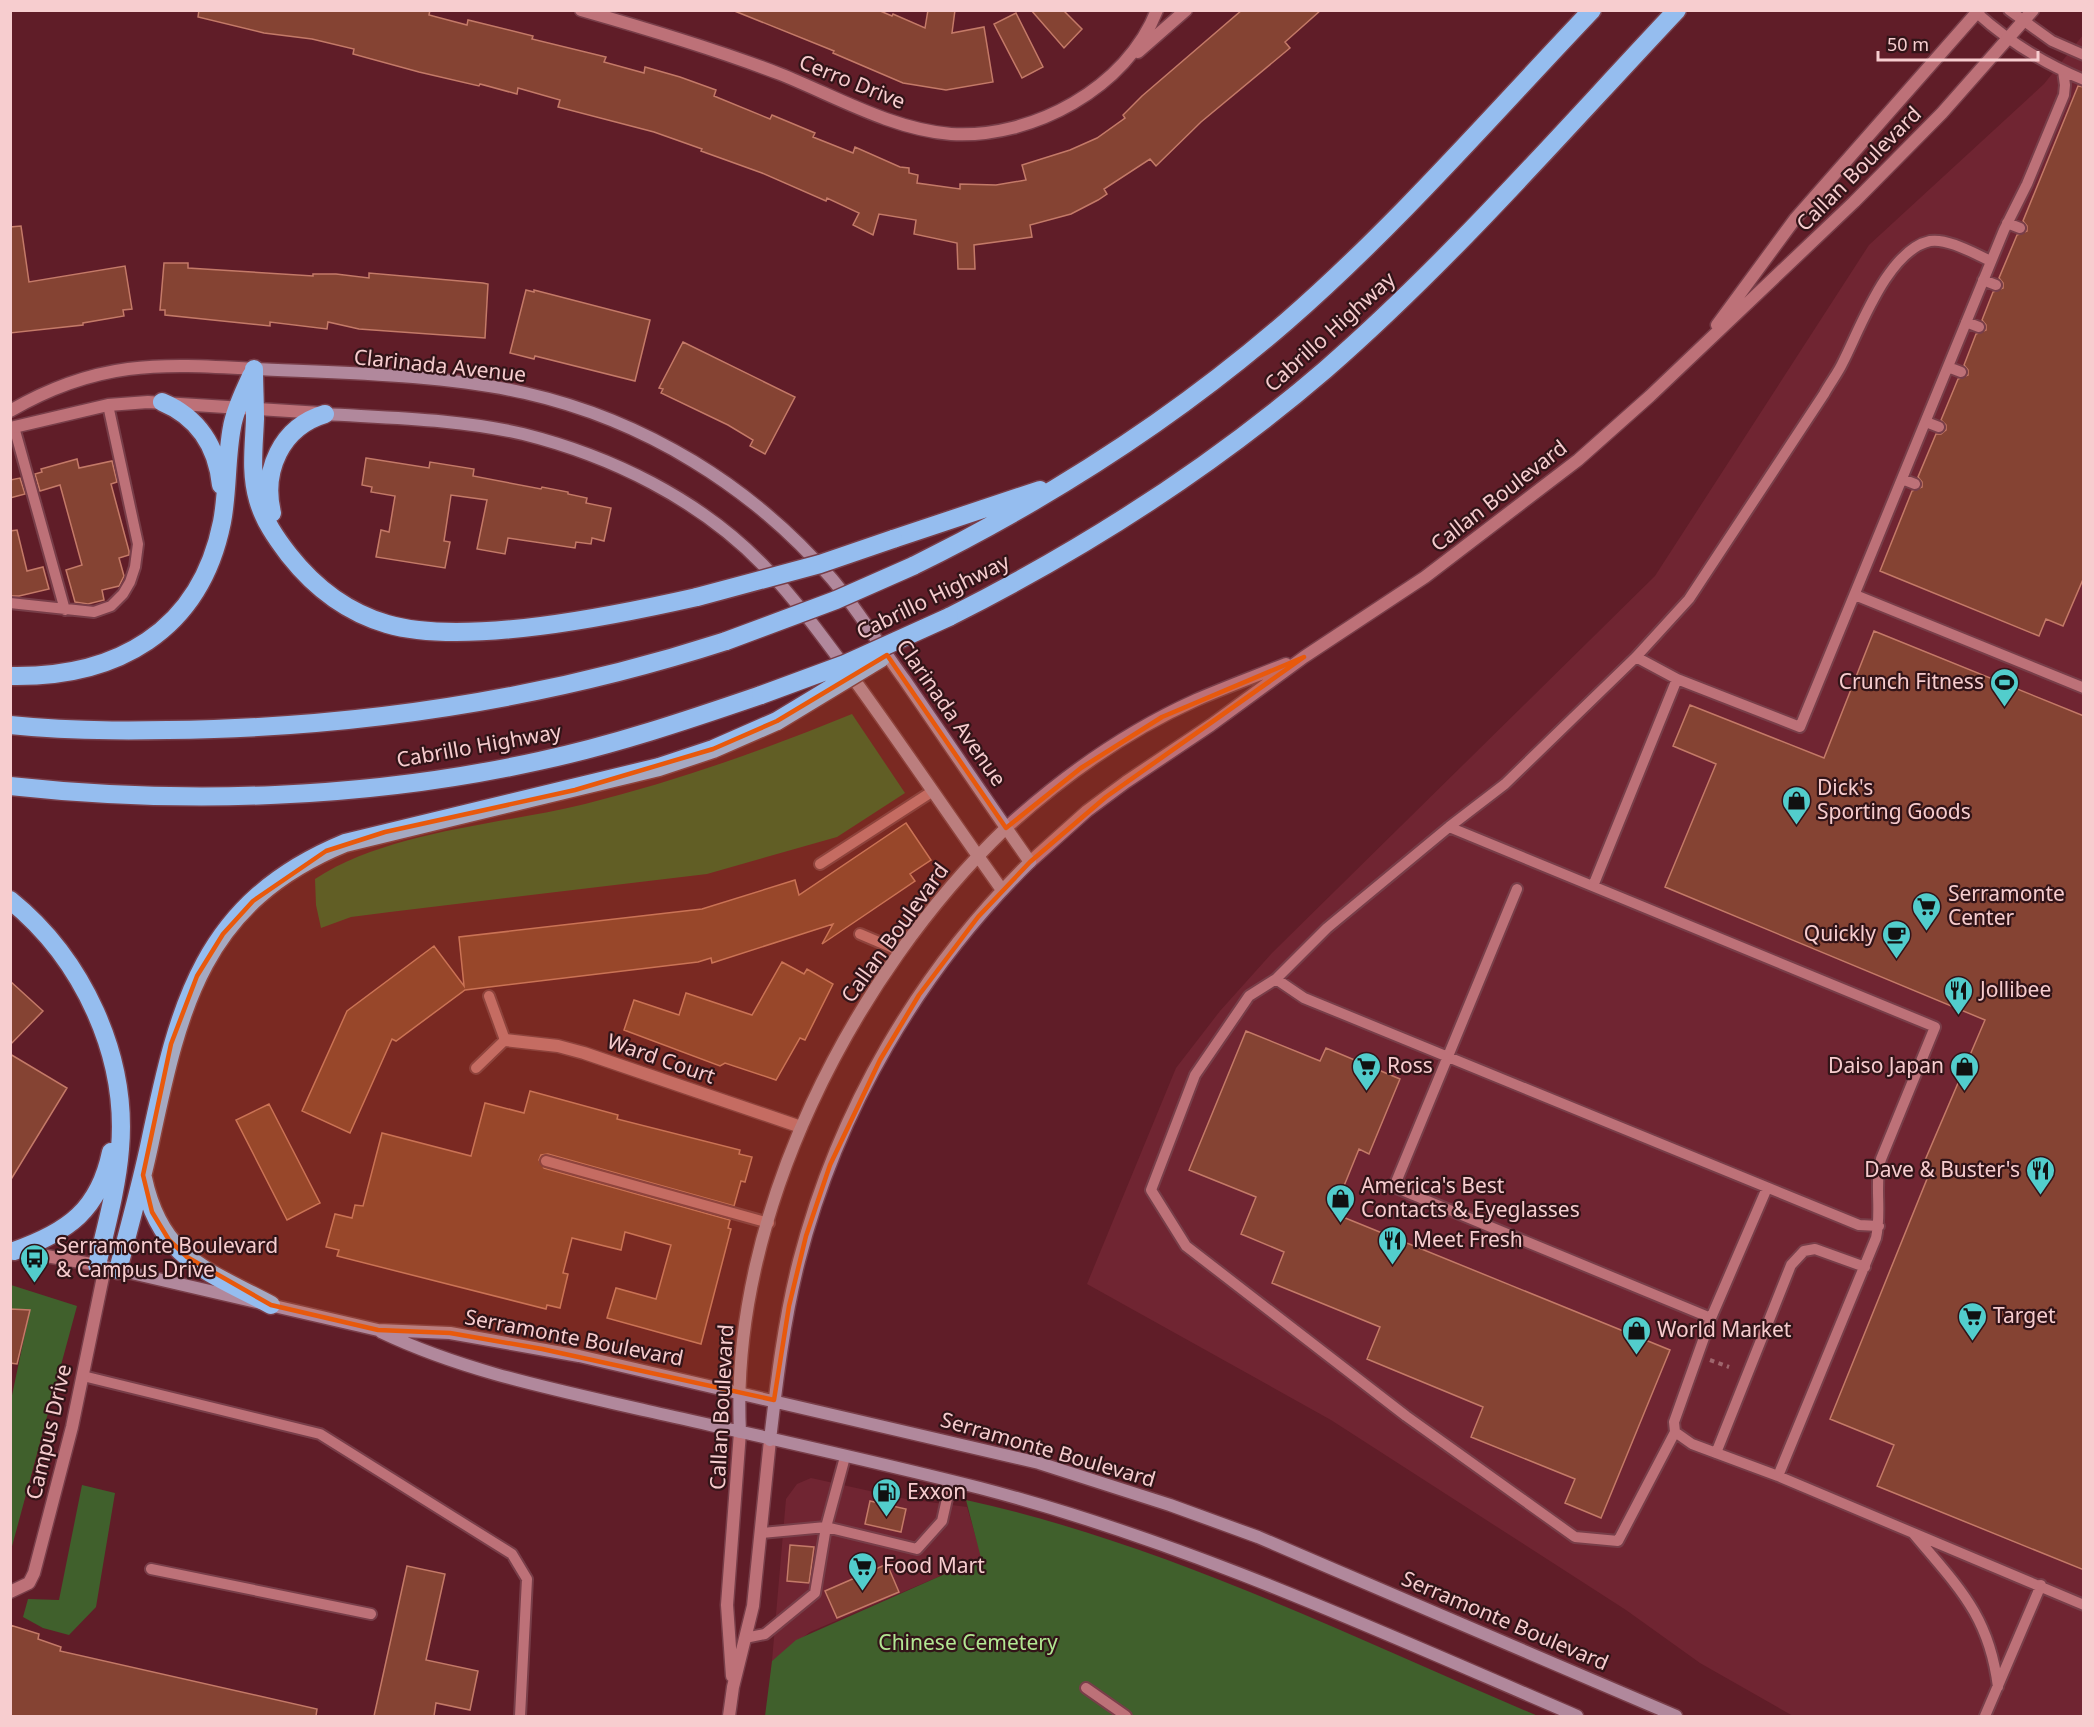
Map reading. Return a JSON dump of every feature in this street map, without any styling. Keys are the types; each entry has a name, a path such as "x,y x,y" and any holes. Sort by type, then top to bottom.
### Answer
{"highway":[{"name":"Cabrillo Highway","path":"10,724 68,729 159,731 296,726 387,717 476,704 566,686 654,664 726,641 836,600 913,566 1068,481 1181,405 1287,321 1386,227 1592,10"},
{"name":"Cabrillo Highway","path":"10,786 122,794 250,795 401,783 493,770 582,751 672,725 854,660 949,617 1059,558 1138,510 1214,457 1288,400 1358,340 1424,276 1677,10"},
{"path":"254,369 246,408 256,494 269,526 288,554 314,583 347,608 386,624 416,629 465,631 549,623 697,597 810,567 982,507 1068,481"},
{"path":"162,402 192,420 212,447 221,491 219,538"},
{"path":"10,676 58,675 87,670 112,661 143,645 168,624 192,595 207,569 219,538 224,515 232,426 246,408"},
{"path":"288,554 271,511 269,475 274,459 287,438 306,422 325,414"},
{"path":"107,1268 143,1175 171,1044 197,976 238,916 288,873 326,851 364,837 575,790 659,767 713,749 777,721 949,617"},
{"path":"10,900 58,948 83,986 102,1029 114,1075 120,1112 120,1147 107,1268"},
{"path":"12,1251 65,1227 91,1203 104,1177 112,1146 114,1075"},
{"path":"143,1175 152,1212 168,1240 197,1264 271,1305"}],"main road":[{"name":"Clarinada Avenue","path":"254,369 434,381 504,389 569,405 609,419 694,461 770,517 833,580 1030,862"},
{"path":"325,414 453,423 521,434 588,454 630,472 671,494 728,534 763,565 830,646 1002,890"},
{"name":"Callan Boulevard","path":"740,1432 738,1392 744,1329 769,1223 801,1127 845,1038 900,951 978,856 1006,828"},
{"name":"Callan Boulevard","path":"770,1440 789,1306 799,1260 830,1165 848,1122 893,1036 919,995 962,937 1002,890 1030,862"},
{"name":"Serramonte Boulevard","path":"107,1268 378,1330 450,1333 542,1349 774,1400 1039,1463 1170,1505 1323,1564 1676,1716"},
{"name":"Serramonte Boulevard","path":"378,1330 443,1359 534,1384 951,1481 1066,1512 1201,1558 1289,1593 1576,1716"}],"street":[{"name":"Cerro Drive","path":"581,10 699,45 829,94 875,115 911,127 951,134 993,132 1032,123 1070,105 1105,80 1186,10"},
{"name":"Cerro Drive","path":"1105,80 1132,52 1151,25 1157,10"},
{"name":"Callan Boulevard","path":"1030,862 1106,797 1304,657 1425,577 1540,490 1614,429 1790,265 1915,142 2033,10"},
{"name":"Callan Boulevard","path":"1702,345 1774,244 1978,12"},
{"name":"Clarinada Avenue","path":"10,411 66,383 125,368 178,364 254,369"},
{"path":"12,427 108,405 162,402 325,414"},
{"name":"Callan Boulevard","path":"1006,828 1074,772 1162,717 1195,701 1304,657"},
{"name":"Ward Court","path":"505,1040 558,1046 584,1053 801,1127"},
{"name":"Serramonte Boulevard","path":"12,1251 107,1268"},
{"name":"Campus Drive","path":"10,1592 29,1583 34,1573 72,1427 107,1268"},
{"name":"Callan Boulevard","path":"733,1688 727,1605 740,1432"},
{"name":"Callan Boulevard","path":"729,1716 733,1688 753,1606 770,1440"}],"lane":[{"path":"2009,10 2022,22 2084,55"},
{"path":"1978,12 2007,40 2084,80"},
{"path":"1636,657 1677,679 1800,727 1983,280 2007,223 2027,184 2064,95 2066,85 2063,71"},
{"path":"2007,223 2020,228"},
{"path":"1767,1188 1712,1318 1674,1422 1675,1432 1618,1541 1575,1537 1406,1416 1186,1246 1151,1190 1195,1076 1249,996 1276,979 1327,928 1505,784 1636,657 1689,599 1739,526 1843,363 1870,305 1901,261 1916,248 1931,241 1946,243 1991,261"},
{"path":"1983,280 1996,285"},
{"path":"1966,322 1979,327"},
{"path":"1948,367 1961,372"},
{"path":"10,603 94,612 111,606 123,594 135,567 138,543 108,405"},
{"path":"1926,422 1938,427"},
{"path":"12,427 65,609"},
{"path":"1902,479 1915,484"},
{"path":"1855,595 2084,688"},
{"path":"1593,886 1677,679"},
{"path":"820,864 933,791"},
{"path":"1449,827 1935,1027 1881,1159 1877,1174 1879,1226 1865,1267 1778,1476"},
{"path":"1517,889 1394,1187 1712,1318"},
{"path":"860,934 900,951"},
{"path":"1276,979 1304,998 1859,1226 1879,1226"},
{"path":"477,1068 505,1040 489,996"},
{"path":"546,1161 769,1223"},
{"path":"1716,1453 1791,1264 1796,1257 1804,1251 1815,1249 1865,1267"},
{"path":"82,1376 320,1434 512,1554 527,1580 520,1716"},
{"path":"1675,1432 1692,1444 1778,1476 2084,1605"},
{"path":"745,1638 765,1634 815,1593 826,1527 845,1457"},
{"path":"761,1533 826,1527 917,1548 942,1521 951,1481"},
{"path":"1912,1532 1955,1583 1984,1628 1990,1644 1998,1687"},
{"path":"151,1569 371,1614"},
{"path":"1985,1716 2041,1585"},
{"path":"1086,1688 1126,1716"}],"path":[{"path":"1708,1359 1729,1367"}],"highlighted area":[{"path":"887,655 1006,828 1081,768 1162,717 1304,657 1106,797 1030,862 978,917 919,995 880,1060 830,1165 806,1236 789,1306 774,1400 542,1349 450,1333 378,1330 271,1305 187,1257 169,1240 152,1212 143,1175 171,1044 197,976 223,934 253,901 326,851 385,832 575,790 713,749 777,721"}],"shaded area":[{"name":"Serramonte Center","path":"2083,35 2083,1716 1793,1716 1700,1663 1626,1610 1331,1420 1087,1284 1176,1068 1220,1011 1273,952 1655,576 1869,245 2044,84"},
{"path":"811,1478 906,1499 967,1507 982,1558 810,1632 772,1661 786,1499 797,1484"}],"green space":[{"path":"852,714 905,793 837,837 707,874 351,917 321,928 316,905 315,879 344,863 376,850 446,831 585,804 653,785 753,752"},
{"path":"11,1285 77,1306 11,1550 11,1400 30,1310 11,1309"},
{"path":"82,1485 115,1493 96,1607 69,1635 43,1628 23,1617 28,1599 59,1600"},
{"name":"Chinese Cemetery","path":"966,1500 1040,1518 1185,1566 1327,1624 1538,1716 765,1716 772,1661 796,1640 981,1558"}],"building":[{"path":"199,10 430,10 429,15 467,25 468,20 533,36 532,39 606,57 604,62 644,73 645,67 680,77 716,90 714,96 770,119 772,115 815,133 813,137 853,153 855,147 900,167 909,168 909,173 918,175 917,183 960,189 960,184 996,185 1026,180 1022,165 1070,150 1097,138 1125,118 1123,115 1142,96 1242,10 1321,10 1285,42 1290,48 1201,122 1156,166 1150,159 1104,189 1107,194 1098,200 1071,214 1030,225 1032,237 974,245 975,269 958,269 957,243 914,234 916,220 879,214 873,235 853,225 859,213 827,198 826,201 762,173 654,132 558,107 560,100 518,88 517,94 480,84 479,86 353,54 354,49 312,39 264,33 198,17"},
{"path":"732,10 878,10 925,28 928,10 955,10 952,33 984,27 993,82 946,90 903,83 833,53 834,51"},
{"path":"1031,10 1063,10 1082,29 1064,48"},
{"path":"1016,13 1043,67 1022,78 994,24"},
{"path":"2078,86 2084,87 2084,577 2063,626 2046,619 2039,636 1880,571 1912,491 1922,487 1922,482 1918,477 1936,434 1941,434 1946,430 1946,425 1941,420 1958,379 1968,375 1968,370 1964,365 1976,334 1986,330 1986,325 1982,320 1993,292 2003,288 2003,283 1999,278 2017,235 2027,231 2027,226 2023,221"},
{"path":"21,226 29,282 125,266 132,309 123,310 124,316 83,323 83,325 10,333 10,227"},
{"path":"164,263 188,263 188,268 313,276 313,274 336,274 369,278 369,273 488,284 485,338 359,329 328,322 327,329 270,322 270,326 165,315 165,310 160,310"},
{"path":"526,290 534,292 534,290 650,320 635,381 535,356 534,359 510,353"},
{"path":"683,342 795,397 765,454 750,446 753,440 728,425 661,393 663,389 659,388"},
{"path":"366,458 429,468 430,462 474,469 473,476 568,492 568,494 587,498 586,503 611,508 604,541 592,538 591,544 576,542 575,548 508,538 505,554 477,549 487,500 451,495 444,541 450,542 445,568 376,557 381,530 389,532 395,496 371,492 372,487 362,485"},
{"path":"77,459 79,468 112,461 117,482 111,484 129,551 129,555 119,558 124,576 119,586 102,590 104,600 88,604 75,602 66,570 82,565 60,485 40,491 35,474 42,472 41,469"},
{"path":"20,478 25,494 10,498 10,480"},
{"path":"17,530 27,571 43,567 49,589 10,596 10,531"},
{"name":"Serramonte Center","path":"1874,631 2084,716 2084,1570 1877,1486 1894,1445 1830,1419 1931,1169 1923,1165 1985,1020 1665,887 1716,764 1673,746 1690,705 1824,758"},
{"path":"906,823 931,860 910,874 915,881 822,944 833,924 712,963 711,958 698,962 465,990 396,1041 392,1039 350,1133 302,1111 347,1011 434,946 464,986 459,937 702,909 795,880 799,895"},
{"path":"782,962 804,974 807,969 833,984 805,1040 800,1038 776,1080 725,1063 720,1066 624,1030 634,1000 679,1015 686,993 752,1015"},
{"path":"10,981 43,1011 10,1045"},
{"path":"1246,1031 1320,1061 1326,1048 1400,1079 1369,1154 1359,1149 1333,1213 1670,1350 1601,1518 1565,1503 1575,1479 1471,1437 1483,1407 1367,1359 1380,1327 1272,1283 1284,1252 1241,1234 1256,1197 1189,1170"},
{"path":"10,1054 67,1088 10,1181"},
{"path":"530,1091 618,1115 617,1119 740,1150 739,1154 752,1157 745,1182 741,1181 734,1206 548,1154 541,1155 539,1160 544,1168 730,1220 728,1228 731,1229 701,1344 607,1318 616,1288 656,1299 671,1245 625,1232 621,1250 572,1238 563,1273 568,1274 560,1308 547,1305 546,1309 337,1256 339,1250 326,1247 335,1214 352,1218 355,1205 363,1206 382,1133 471,1156 485,1103 524,1113"},
{"path":"269,1104 320,1203 287,1220 236,1120"},
{"path":"10,1309 30,1310 17,1364 10,1363"},
{"name":"Exxon","path":"870,1501 906,1509 901,1532 865,1524"},
{"path":"790,1545 814,1547 809,1583 787,1581"},
{"name":"Food Mart","path":"887,1564 899,1592 837,1618 825,1591"},
{"path":"407,1566 445,1574 426,1660 478,1671 470,1710 436,1703 434,1716 374,1716"},
{"path":"10,1625 39,1634 38,1639 61,1647 60,1651 317,1709 316,1716 10,1716"}],"place":[{"name":"Crunch Fitness","path":"2005,708"},
{"name":"Dick's Sporting Goods","path":"1796,826"},
{"name":"Serramonte Center","path":"1927,932"},
{"name":"Quickly","path":"1897,960"},
{"name":"Jollibee","path":"1959,1016"},
{"name":"Ross","path":"1366,1092"},
{"name":"Daiso Japan","path":"1965,1092"},
{"name":"Dave & Buster's","path":"2041,1196"},
{"name":"America's Best Contacts & Eyeglasses","path":"1340,1224"},
{"name":"Meet Fresh","path":"1392,1266"},
{"name":"Serramonte Boulevard & Campus Drive","path":"35,1284"},
{"name":"Target","path":"1972,1342"},
{"name":"World Market","path":"1636,1356"},
{"name":"Exxon","path":"886,1518"},
{"name":"Food Mart","path":"862,1592"}]}
